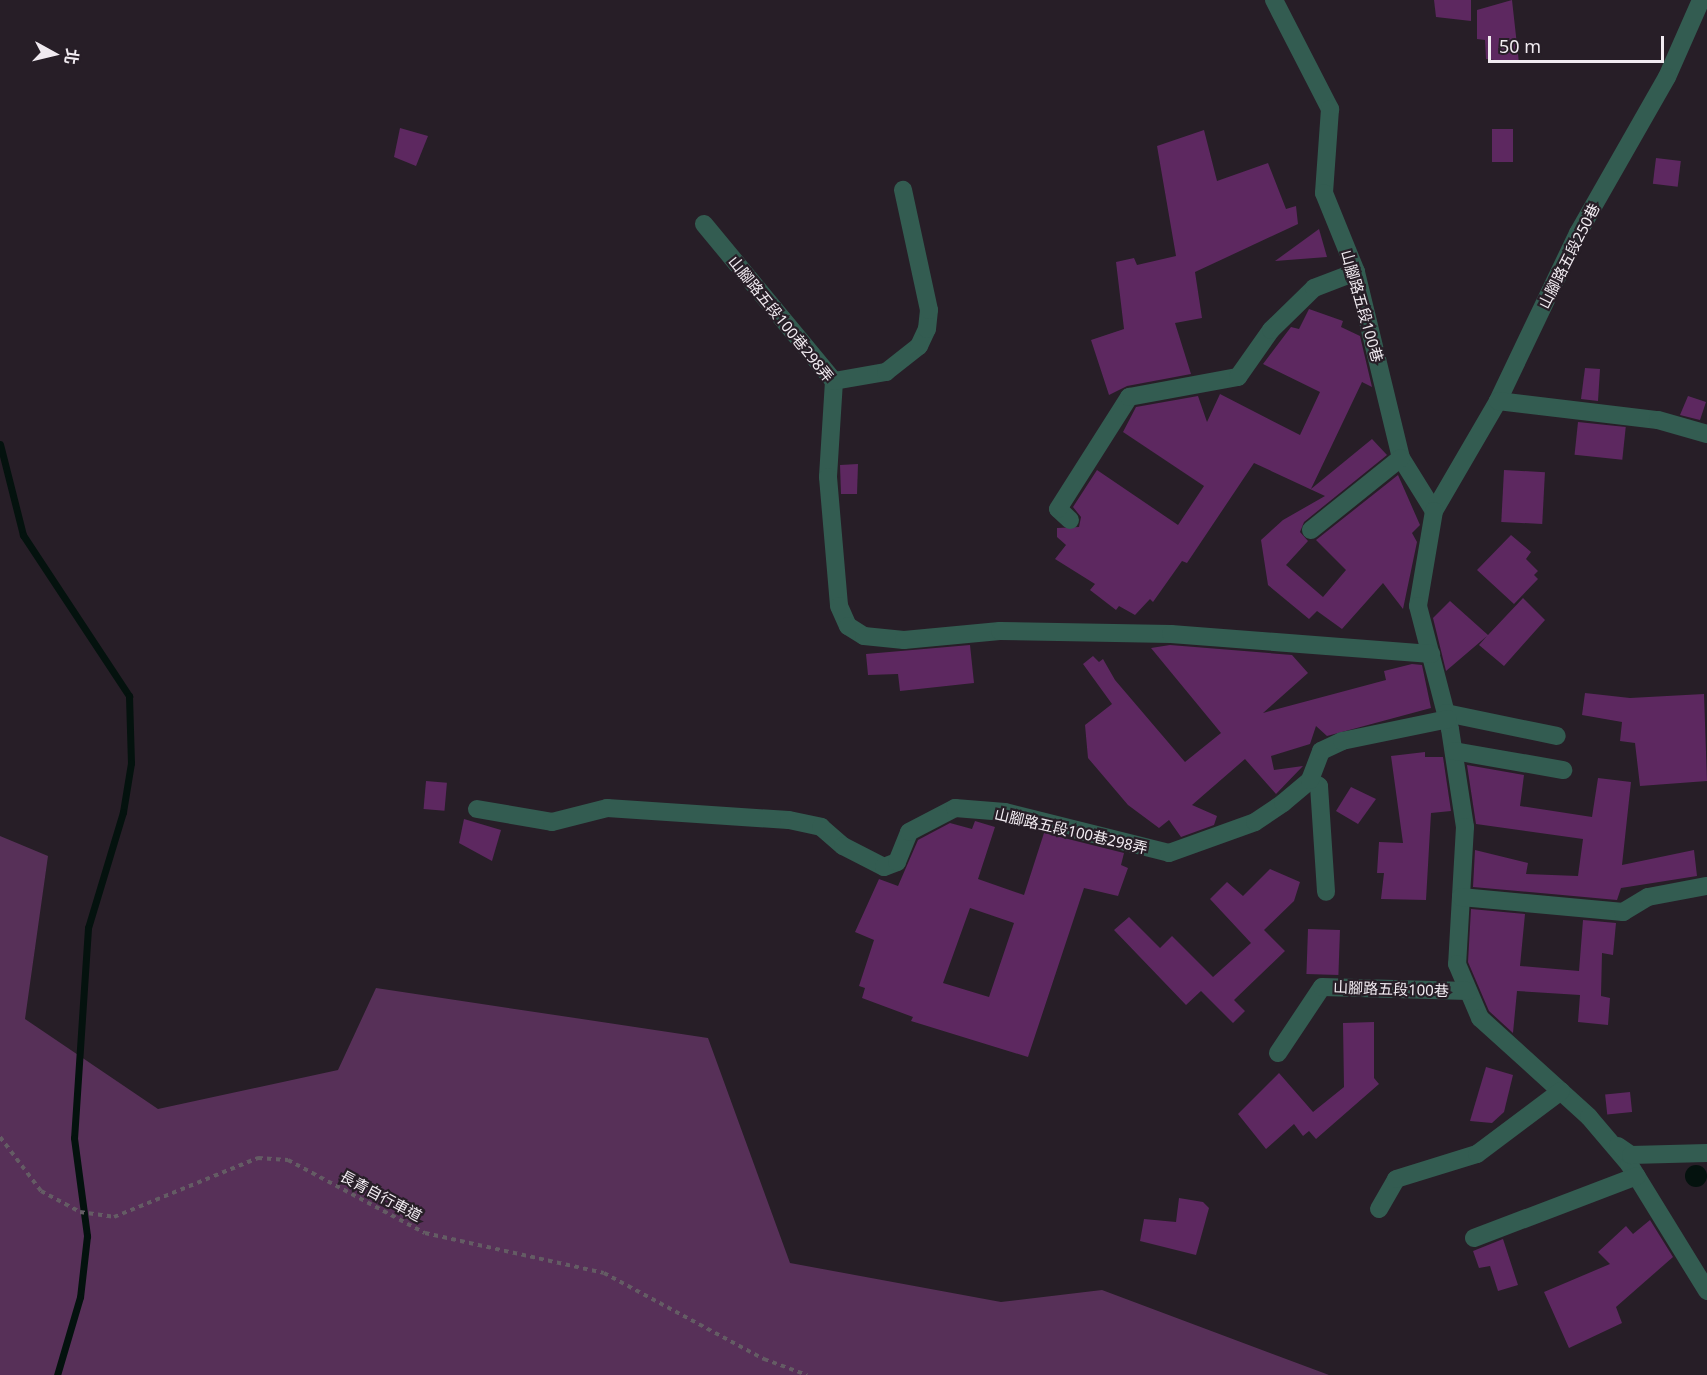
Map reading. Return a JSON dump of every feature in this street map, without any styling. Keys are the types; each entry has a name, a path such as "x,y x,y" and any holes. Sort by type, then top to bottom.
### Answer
{"lane":[{"name":"山腳路五段100巷","path":"1274,0 1330,109 1324,193 1356,272 1401,458 1434,511"},
{"name":"山腳路五段250巷","path":"1434,511 1498,402 1578,233 1667,77 1701,0"},
{"path":"834,381 886,372 919,346 927,329 929,310 903,190"},
{"name":"山腳路五段100巷298弄","path":"704,224 834,381 828,477 839,606 848,626 864,636 904,640 1000,631 1171,634 1431,654"},
{"path":"1070,520 1058,508 1129,397 1238,377 1271,330 1314,288 1356,272"},
{"path":"1498,402 1658,420 1707,434"},
{"path":"1311,530 1401,458"},
{"path":"1434,511 1418,606 1447,716 1465,827 1457,964 1479,1018 1561,1091 1607,1138 1637,1176 1707,1290"},
{"path":"1326,892 1320,786 1310,780 1321,751 1342,741 1447,716 1557,736"},
{"path":"1454,752 1563,770"},
{"name":"山腳路五段100巷298弄","path":"477,809 552,822 607,808 789,820 822,827 843,846 884,867 897,862 909,832 955,808 1005,812 1169,853 1254,822 1310,780"},
{"path":"1461,897 1623,912 1648,897 1707,886"},
{"name":"山腳路五段100巷","path":"1278,1053 1322,987 1468,991"},
{"path":"1379,1209 1396,1179 1477,1154 1561,1091"},
{"path":"1607,1138 1631,1155 1707,1153"},
{"path":"1474,1238 1637,1176"}],"path":[{"name":"長青自行車道","path":"0,1137 41,1191 80,1212 114,1217 258,1158 288,1160 425,1233 604,1273 764,1359 807,1375"}],"shaded area":[{"path":"0,836 48,856 25,1019 158,1109 338,1070 376,988 708,1038 790,1263 1001,1302 1102,1290 1329,1375 0,1375"},
{"path":"1696,1165 1704,1168 1707,1176 1704,1184 1696,1187 1688,1184 1685,1176 1688,1168"}],"building":[{"path":"1434,0 1471,0 1471,21 1436,17"},
{"path":"1512,0 1519,63 1486,59 1485,40 1477,39 1477,10"},
{"path":"400,128 428,136 416,166 394,157"},
{"path":"1492,129 1513,129 1513,162 1492,162"},
{"path":"1204,130 1217,181 1268,163 1286,209 1296,206 1298,224 1195,272 1202,318 1175,323 1191,374 1127,386 1109,395 1091,340 1124,329 1116,262 1134,258 1137,265 1176,256 1157,146"},
{"path":"1656,158 1681,161 1678,187 1653,184"},
{"path":"1319,229 1327,257 1275,261"},
{"path":"1309,309 1343,321 1341,327 1360,336 1372,387 1362,382 1311,489 1372,439 1387,455 1304,522 1300,532 1308,541 1286,565 1323,597 1346,570 1316,540 1398,475 1420,525 1412,533 1417,542 1403,609 1383,583 1342,629 1317,611 1309,619 1268,585 1261,540 1283,520 1325,496 1254,463 1187,563 1182,561 1153,602 1150,599 1135,615 1119,606 1116,610 1090,590 1095,584 1055,559 1066,545 1057,537 1057,528 1079,527 1081,517 1073,507 1097,470 1178,525 1204,486 1123,432 1136,407 1198,396 1207,422 1220,394 1300,435 1320,392 1263,364 1291,327 1299,329"},
{"path":"1585,368 1600,369 1598,401 1581,399"},
{"path":"1688,396 1706,402 1700,420 1680,415"},
{"path":"1578,422 1626,427 1622,460 1575,455"},
{"path":"858,464 857,494 841,494 840,465"},
{"path":"1504,470 1545,472 1542,524 1501,522"},
{"path":"1511,535 1531,552 1526,559 1538,571 1534,575 1538,579 1514,604 1477,570"},
{"path":"1523,598 1545,620 1504,666 1479,645 1487,636 1446,671 1433,618 1450,601 1488,635"},
{"path":"970,645 974,683 900,691 898,674 868,675 866,654"},
{"path":"1170,645 1292,655 1308,673 1263,713 1386,680 1384,671 1412,664 1422,665 1431,708 1327,736 1316,726 1310,744 1271,756 1274,770 1303,766 1276,794 1245,759 1192,805 1217,816 1214,825 1181,837 1169,820 1159,828 1128,805 1088,758 1085,725 1112,704 1083,664 1093,656 1099,662 1103,659 1115,680 1185,762 1221,733 1151,648"},
{"path":"1585,693 1630,698 1704,694 1707,781 1640,786 1635,743 1620,741 1622,722 1582,715"},
{"path":"1425,752 1425,757 1443,757 1451,811 1431,813 1426,900 1381,899 1384,873 1377,873 1379,842 1403,843 1391,756"},
{"path":"1467,765 1524,775 1520,806 1592,817 1598,778 1631,782 1622,865 1694,850 1697,876 1621,888 1617,900 1473,887 1475,850 1528,863 1526,874 1578,876 1583,839 1476,824"},
{"path":"426,781 447,783 444,811 424,809"},
{"path":"1351,787 1376,799 1358,824 1336,811"},
{"path":"464,819 501,830 492,861 459,843"},
{"path":"975,821 995,827 978,879 1024,895 1044,833 1124,853 1121,865 1128,868 1118,896 1084,888 1028,1057 911,1021 913,1017 862,998 865,988 859,986 874,940 855,932 879,879 898,886 918,840 950,823 972,829","holes":["970,908 1014,923 989,997 943,983"]},
{"path":"1270,869 1300,882 1294,901 1264,930 1285,951 1234,1000 1245,1011 1233,1023 1201,991 1186,1005 1114,930 1129,917 1160,948 1172,936 1213,977 1251,943 1210,899 1227,882 1243,896"},
{"path":"1471,909 1525,914 1520,966 1579,971 1583,920 1616,923 1613,955 1602,953 1601,996 1610,998 1608,1025 1578,1022 1580,995 1517,991 1513,1033 1489,1011 1468,962"},
{"path":"1308,929 1340,930 1338,975 1306,974"},
{"path":"1374,1022 1374,1078 1379,1084 1316,1139 1309,1131 1303,1136 1294,1124 1266,1149 1238,1114 1279,1073 1313,1112 1344,1087 1343,1023"},
{"path":"1486,1067 1513,1075 1504,1112 1492,1123 1470,1121"},
{"path":"1630,1092 1632,1112 1607,1115 1605,1095"},
{"path":"1179,1198 1203,1202 1209,1208 1196,1255 1140,1241 1144,1219 1176,1222"},
{"path":"1650,1220 1673,1257 1616,1307 1622,1323 1569,1348 1544,1292 1610,1264 1598,1252 1626,1226 1633,1234"},
{"path":"1503,1239 1518,1285 1498,1291 1490,1266 1479,1268 1473,1251"}],"waterway":[{"path":"0,444 23,535 129,696 131,763 123,812 88,928 74,1138 87,1236 80,1297 57,1375"}]}
